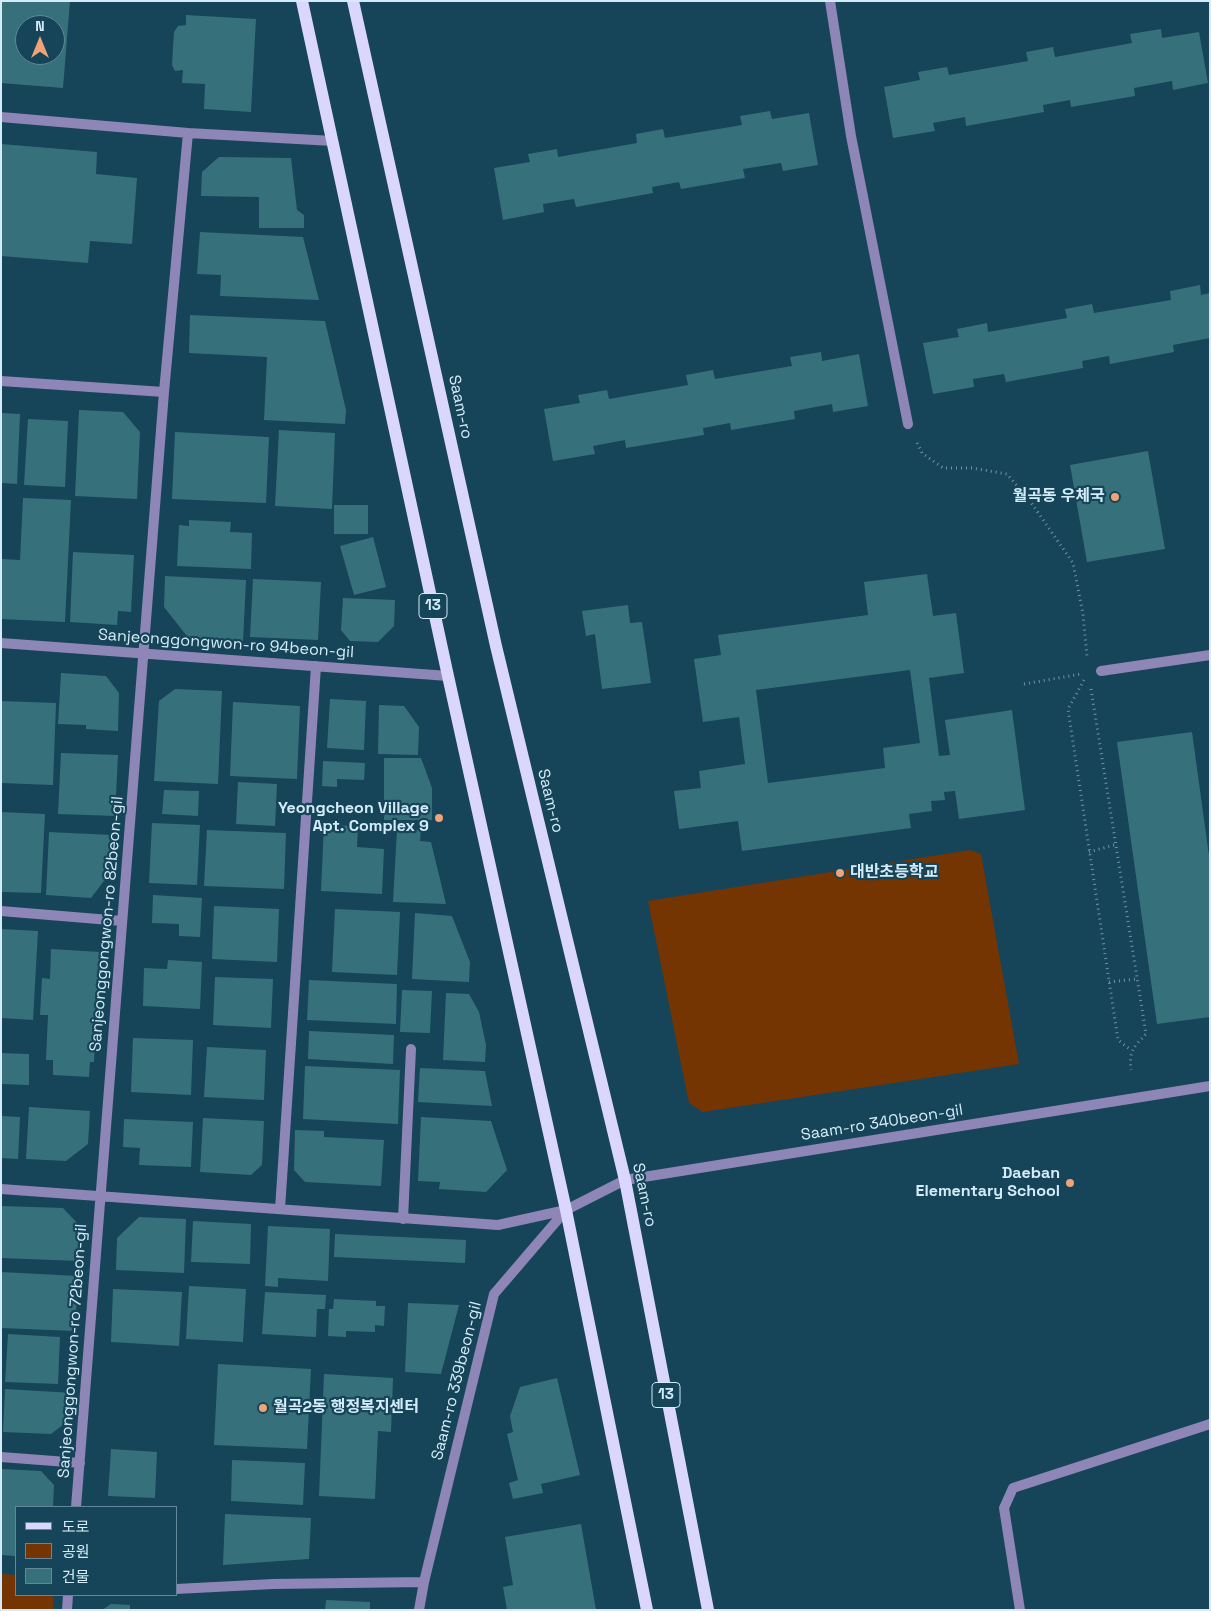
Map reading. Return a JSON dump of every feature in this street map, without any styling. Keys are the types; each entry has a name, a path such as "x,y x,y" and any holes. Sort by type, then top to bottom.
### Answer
{"main road":[{"name":"13","path":"302,1 566,1210 647,1610"},
{"name":"Saam-ro","path":"353,1 496,646 625,1180 708,1610"}],"street":[{"path":"830,1 851,136 908,424"},
{"path":"1,117 188,133 333,141"},
{"name":"Sanjeonggongwon-ro 82beon-gil","path":"100,1197 164,392 188,133"},
{"path":"1,381 164,392"},
{"name":"Sanjeonggongwon-ro 94beon-gil","path":"1,642 448,676"},
{"path":"1101,671 1210,655"},
{"path":"280,1210 316,666"},
{"path":"1,911 122,921"},
{"path":"403,1219 411,1049"},
{"name":"Saam-ro 340beon-gil","path":"566,1210 625,1180 1210,1086"},
{"path":"1,1189 498,1225 566,1210"},
{"name":"Sanjeonggongwon-ro 72beon-gil","path":"76,1506 100,1197"},
{"name":"Saam-ro 339beon-gil","path":"419,1610 424,1582 494,1294 566,1210"},
{"path":"1020,1610 1004,1508 1013,1488 1210,1424"},
{"path":"1,1457 80,1463"},
{"path":"178,1589 273,1584 424,1582"},
{"path":"67,1610 68,1596"}],"path":[{"path":"908,424 922,453 944,468 972,468 1007,474 1030,501 1073,563 1083,614 1088,673 1114,845 1146,1034 1131,1050 1131,1070"},
{"path":"1024,684 1101,671"},
{"path":"1088,673 1068,709 1118,1040 1131,1050"},
{"path":"1089,852 1114,845"},
{"path":"1109,982 1136,979"}],"green space":[{"path":"970,850 981,854 1019,1064 703,1112 689,1103 648,901"},
{"path":"1,1574 15,1575 15,1596 54,1596 53,1610 1,1610"}],"building":[{"path":"1,1 70,1 65,63 65,15 15,15 15,65 65,65 63,88 1,83"},
{"path":"186,15 256,19 251,112 204,109 205,84 182,83 183,70 175,71 172,65 174,32 178,26 186,25"},
{"path":"1161,29 1162,38 1199,32 1208,83 1173,90 1172,81 1134,88 1135,96 1071,107 1070,100 1043,105 1044,112 966,126 965,117 933,123 935,131 893,138 884,87 920,80 918,72 947,67 949,75 1028,61 1026,52 1053,47 1055,57 1132,43 1130,34"},
{"path":"770,111 772,119 809,113 818,165 783,171 781,163 743,169 745,178 681,189 679,182 652,187 653,193 576,207 574,199 543,204 544,212 503,220 494,168 530,162 528,154 557,149 558,157 637,143 636,134 663,129 665,138 742,125 740,116"},
{"path":"1,144 97,152 96,174 137,178 132,244 90,241 88,263 1,256"},
{"path":"219,157 291,158 297,210 304,215 304,228 259,228 259,197 201,196 202,172"},
{"path":"200,232 303,237 319,300 220,296 221,275 197,274"},
{"path":"1200,285 1201,295 1210,293 1210,338 1173,345 1174,352 1110,364 1109,356 1082,361 1083,368 1006,382 1004,374 973,379 974,387 933,394 923,343 959,337 957,329 987,323 988,332 1067,318 1065,309 1092,304 1094,313 1171,300 1170,291"},
{"path":"190,315 325,321 346,410 345,424 264,420 267,357 189,353"},
{"path":"821,352 822,361 859,354 868,406 833,412 832,404 794,411 795,419 731,430 730,423 703,428 704,435 626,448 625,440 593,446 595,454 553,461 544,409 580,403 578,395 607,390 609,399 688,385 686,375 713,370 715,379 792,366 790,357"},
{"path":"79,410 123,412 140,432 137,499 75,496"},
{"path":"1,413 20,414 17,484 1,483"},
{"path":"28,419 68,421 65,487 24,485"},
{"path":"279,430 335,433 332,509 275,506"},
{"path":"175,432 269,437 266,503 172,499"},
{"name":"월곡동 우체국","path":"1148,451 1165,549 1087,562 1070,465"},
{"path":"23,498 71,500 65,622 1,619 2,559 20,560"},
{"path":"334,505 368,505 368,534 334,534"},
{"path":"189,520 231,522 230,532 252,533 251,569 177,566 179,525 189,526"},
{"path":"373,537 386,587 354,595 340,546"},
{"path":"73,552 134,555 131,612 118,611 117,625 70,622"},
{"path":"927,574 933,616 956,613 964,673 929,678 939,756 950,755 945,720 1012,710 1025,810 959,819 955,791 944,792 945,800 931,801 932,811 909,814 911,828 742,851 738,821 679,829 674,791 701,788 699,771 745,764 739,717 703,722 694,659 721,655 718,635 868,615 864,582","holes":["910,670 920,743 883,748 885,768 768,783 756,690"]},
{"path":"165,576 246,580 243,642 190,640 164,607"},
{"path":"253,579 321,582 318,640 250,637"},
{"path":"343,598 395,600 394,626 378,642 350,641 341,630"},
{"path":"628,605 630,623 642,622 651,683 602,689 595,634 586,636 582,611"},
{"path":"61,673 106,676 119,693 118,731 86,729 86,725 58,724"},
{"path":"175,689 222,691 218,784 154,781 159,701"},
{"path":"330,699 366,701 364,750 327,748"},
{"path":"1,701 56,703 53,785 1,783"},
{"path":"233,702 300,706 297,779 230,776"},
{"path":"379,705 404,706 419,727 418,755 378,754"},
{"path":"1192,732 1210,863 1210,1017 1157,1024 1117,742"},
{"path":"61,753 118,755 115,816 58,814"},
{"path":"384,758 421,758 432,788 432,820 384,820"},
{"path":"323,761 365,763 364,780 337,779 337,787 322,786"},
{"path":"238,782 277,784 275,826 236,824"},
{"path":"164,790 199,791 198,816 162,814"},
{"path":"1,812 45,814 41,893 1,892"},
{"path":"152,823 200,825 197,885 149,883"},
{"path":"324,825 358,826 357,847 384,849 382,894 321,891"},
{"path":"397,829 421,830 420,841 431,842 446,904 393,902"},
{"path":"207,830 286,833 284,889 204,886"},
{"path":"49,832 112,835 110,873 91,898 46,895"},
{"path":"153,895 202,898 200,937 179,936 179,924 152,923"},
{"path":"214,906 279,909 277,962 212,959"},
{"path":"335,909 400,912 397,975 332,972"},
{"path":"415,913 452,916 470,962 469,982 412,979"},
{"path":"1,929 38,931 33,1020 1,1018"},
{"path":"51,949 100,952 94,1062 90,1062 89,1077 53,1075 53,1060 46,1060 48,1015 40,1015 42,978 50,979"},
{"path":"168,960 202,962 200,1009 143,1006 144,968 167,969"},
{"path":"215,977 273,979 271,1028 213,1025"},
{"path":"309,980 397,984 396,1024 307,1020"},
{"path":"402,990 432,991 430,1033 400,1032"},
{"path":"446,993 469,994 479,1012 486,1045 485,1062 443,1060"},
{"path":"309,1031 394,1035 393,1064 308,1059"},
{"path":"133,1038 193,1040 191,1095 131,1092"},
{"path":"207,1047 266,1050 264,1100 204,1097"},
{"path":"1,1053 29,1054 29,1085 1,1084"},
{"path":"305,1066 400,1070 398,1124 303,1119"},
{"path":"420,1068 485,1071 492,1106 418,1102"},
{"path":"29,1107 90,1111 88,1144 66,1161 26,1159"},
{"path":"1,1116 20,1117 18,1159 1,1158"},
{"path":"421,1117 491,1121 507,1170 486,1192 439,1189 440,1182 418,1181"},
{"path":"203,1118 264,1121 262,1165 251,1175 200,1172"},
{"path":"124,1119 193,1122 191,1167 139,1165 140,1148 123,1147"},
{"path":"295,1130 324,1131 324,1137 384,1140 381,1186 305,1182 294,1170"},
{"path":"1,1206 63,1208 80,1226 78,1261 1,1258"},
{"path":"139,1217 186,1219 184,1273 116,1270 117,1238"},
{"path":"193,1221 251,1224 250,1264 191,1262"},
{"path":"268,1226 330,1229 328,1281 278,1278 278,1287 265,1286"},
{"path":"335,1234 466,1240 465,1263 334,1257"},
{"path":"1,1272 78,1276 75,1331 1,1328"},
{"path":"189,1286 246,1289 243,1342 186,1339"},
{"path":"113,1289 182,1292 179,1346 111,1342"},
{"path":"265,1292 326,1295 325,1309 317,1309 316,1337 262,1334"},
{"path":"334,1299 376,1301 376,1306 385,1306 384,1326 375,1325 375,1332 346,1331 346,1337 328,1336 329,1309 333,1309"},
{"path":"408,1303 459,1305 441,1374 405,1372"},
{"path":"8,1334 60,1337 58,1384 5,1382"},
{"path":"218,1364 311,1369 307,1449 214,1445"},
{"path":"324,1374 393,1378 391,1432 378,1431 375,1499 319,1496"},
{"path":"557,1378 580,1475 541,1484 543,1493 513,1499 509,1483 518,1480 507,1434 513,1432 510,1416 520,1387"},
{"path":"5,1389 73,1393 72,1418 51,1434 3,1432"},
{"path":"111,1449 157,1452 155,1498 108,1496"},
{"path":"232,1460 305,1463 303,1505 231,1501"},
{"path":"1,1469 41,1471 54,1485 53,1506 15,1506 15,1556 1,1555"},
{"path":"225,1514 311,1518 309,1559 223,1565"},
{"path":"581,1524 596,1610 507,1610 503,1587 513,1585 505,1537"},
{"path":"326,1600 370,1602 370,1610 325,1610"},
{"path":"111,1604 130,1605 130,1610 102,1610"}],"place":[{"name":"월곡동 우체국","path":"1115,497"},
{"name":"Yeongcheon Village Apt. Complex 9","path":"439,818"},
{"name":"대반초등학교","path":"840,873"},
{"name":"Daeban Elementary School","path":"1070,1183"},
{"name":"월곡2동 행정복지센터","path":"263,1408"}]}
